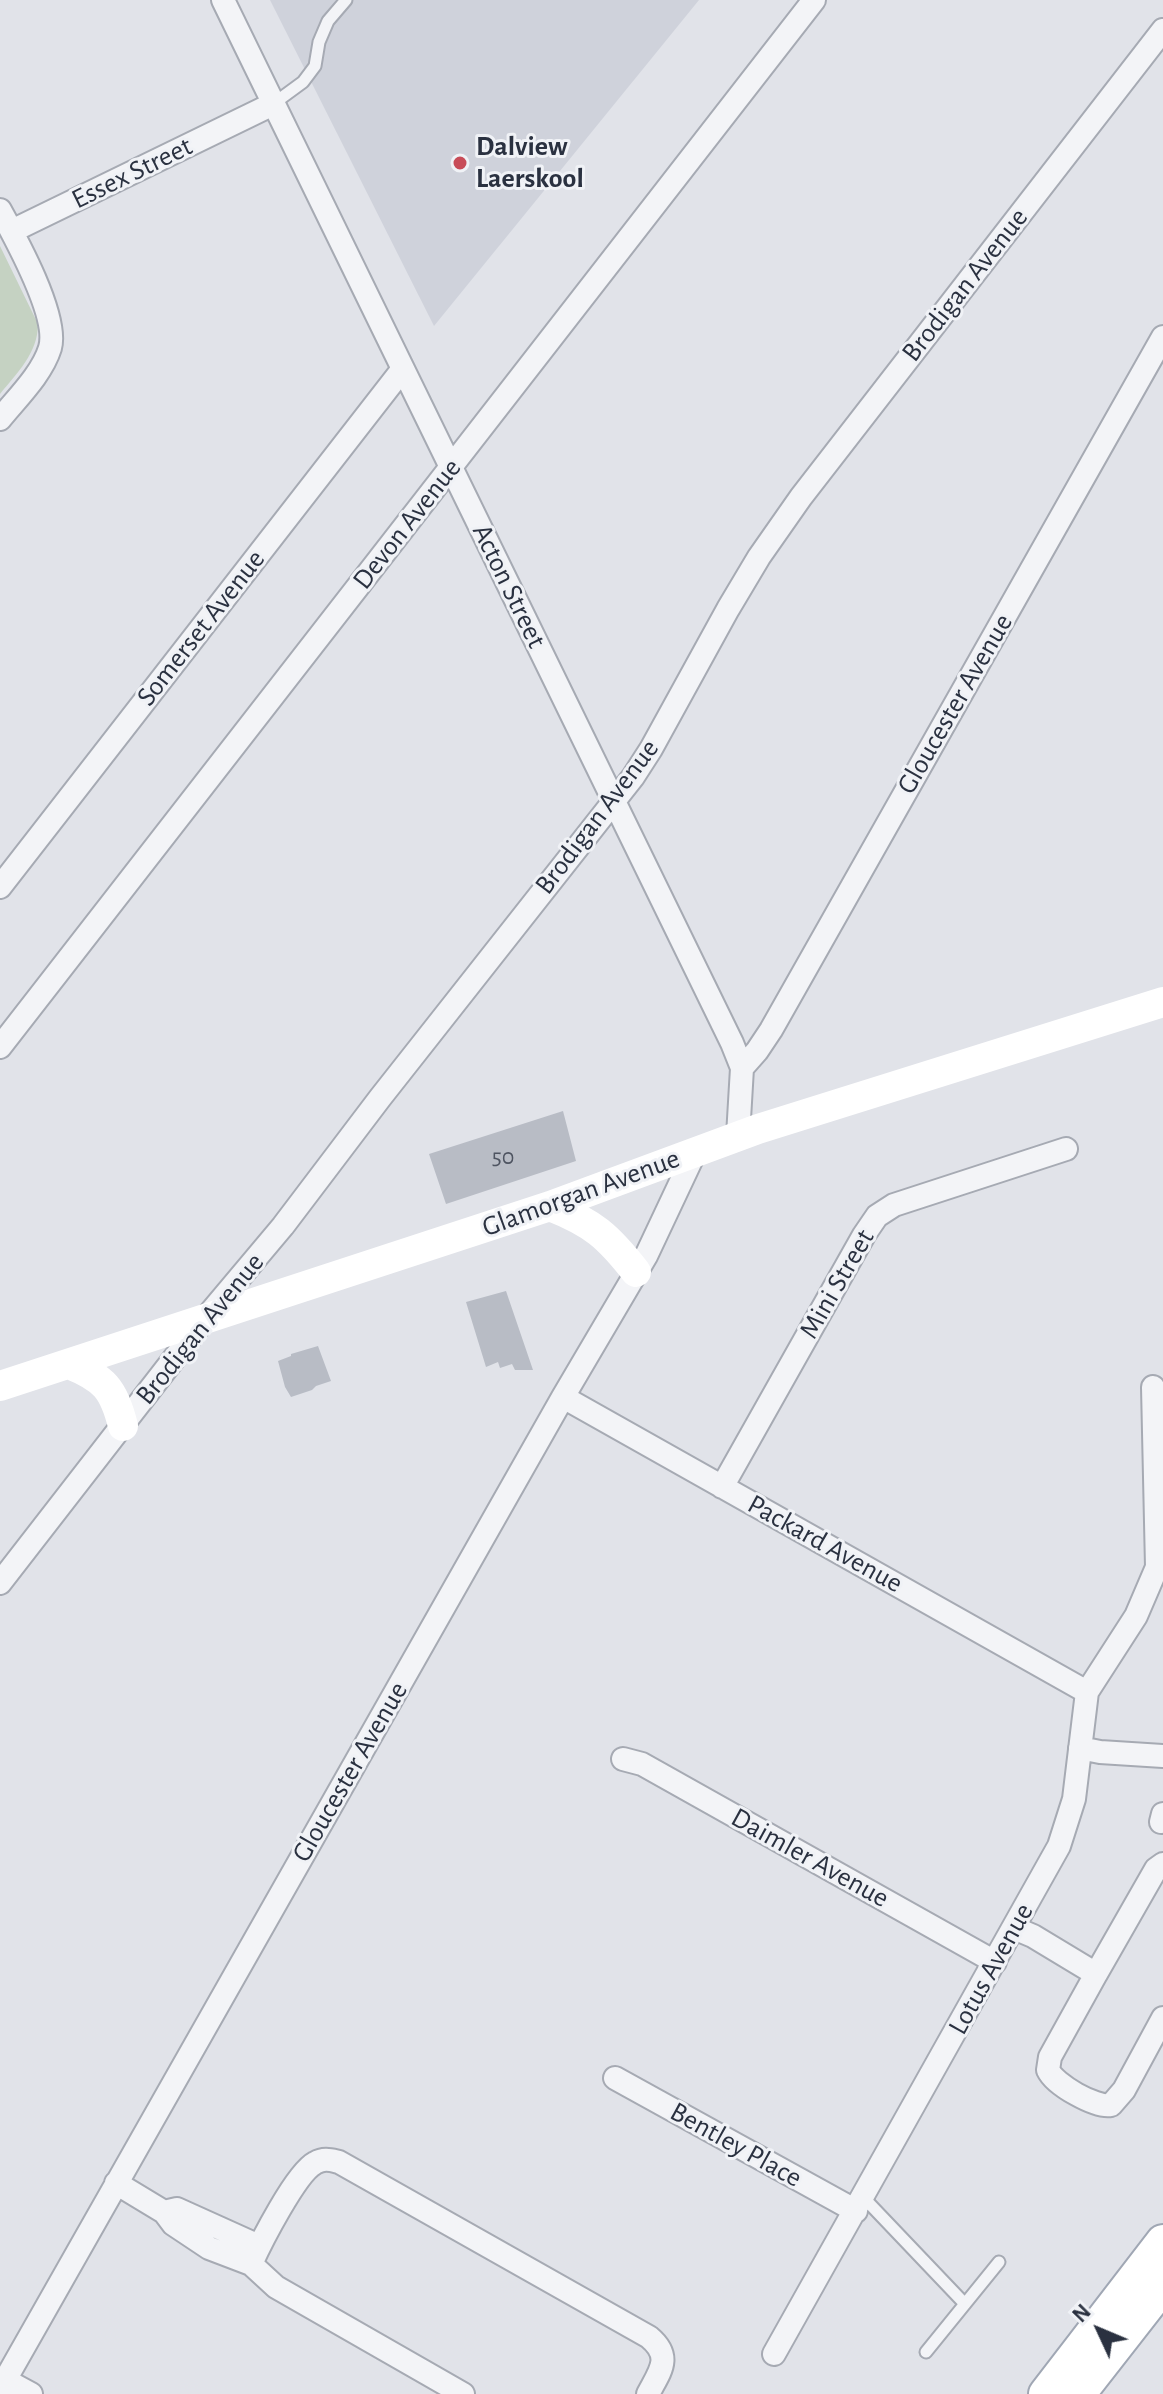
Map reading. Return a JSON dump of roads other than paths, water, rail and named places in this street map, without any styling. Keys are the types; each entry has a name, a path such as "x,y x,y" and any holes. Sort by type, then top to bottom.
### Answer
{"main road":[{"path":"1046,2394 1163,2242"},
{"path":"1078,2394 1163,2285"}],"street":[{"name":"Acton Street","path":"223,0 732,1043 742,1068 738,1136"},
{"name":"Devon Avenue","path":"0,1047 814,0"},
{"name":"Brodigan Avenue","path":"0,1583 615,801 651,749 759,557 801,497 1163,30"},
{"name":"Essex Street","path":"12,231 273,104"},
{"path":"0,210 42,299 51,334 45,359 0,419"},
{"name":"Gloucester Avenue","path":"742,1068 771,1030 1163,337"},
{"name":"Somerset Avenue","path":"0,887 402,370"},
{"name":"Glamorgan Avenue","path":"0,1386 550,1206 738,1136 1163,1002"},
{"name":"Mini Street","path":"722,1487 877,1216 894,1205 1066,1149"},
{"name":"Gloucester Avenue","path":"3,2384 636,1272 666,1218 695,1152"},
{"path":"550,1206 594,1226 636,1272"},
{"path":"69,1364 89,1372 110,1390 123,1426"},
{"path":"1153,1387 1160,1566"},
{"name":"Packard Avenue","path":"563,1397 1087,1692"},
{"name":"Lotus Avenue","path":"774,2354 1059,1846 1074,1799 1087,1692 1136,1616 1160,1566"},
{"path":"1080,1748 1163,1756"},
{"name":"Daimler Avenue","path":"623,1759 642,1764 995,1962"},
{"path":"1163,1864 1156,1869 1096,1974 1050,2057 1048,2070 1057,2082 1099,2105 1111,2105 1124,2090 1163,2018"},
{"path":"1014,1928 1096,1974"},
{"name":"Bentley Place","path":"615,2078 860,2204"},
{"path":"255,2255 302,2174 313,2164 326,2159 339,2162 649,2337 657,2344 663,2359 648,2394"},
{"path":"116,2183 164,2212 177,2209 209,2248 255,2255 276,2287 463,2394"},
{"path":"3,2384 31,2394"}],"lane":[{"path":"273,104 303,82 315,66 319,42 328,21 346,0"},
{"path":"860,2204 965,2304"},
{"path":"926,2352 999,2262"}],"place":[{"name":"Dalview Laerskool","path":"460,163"}]}
